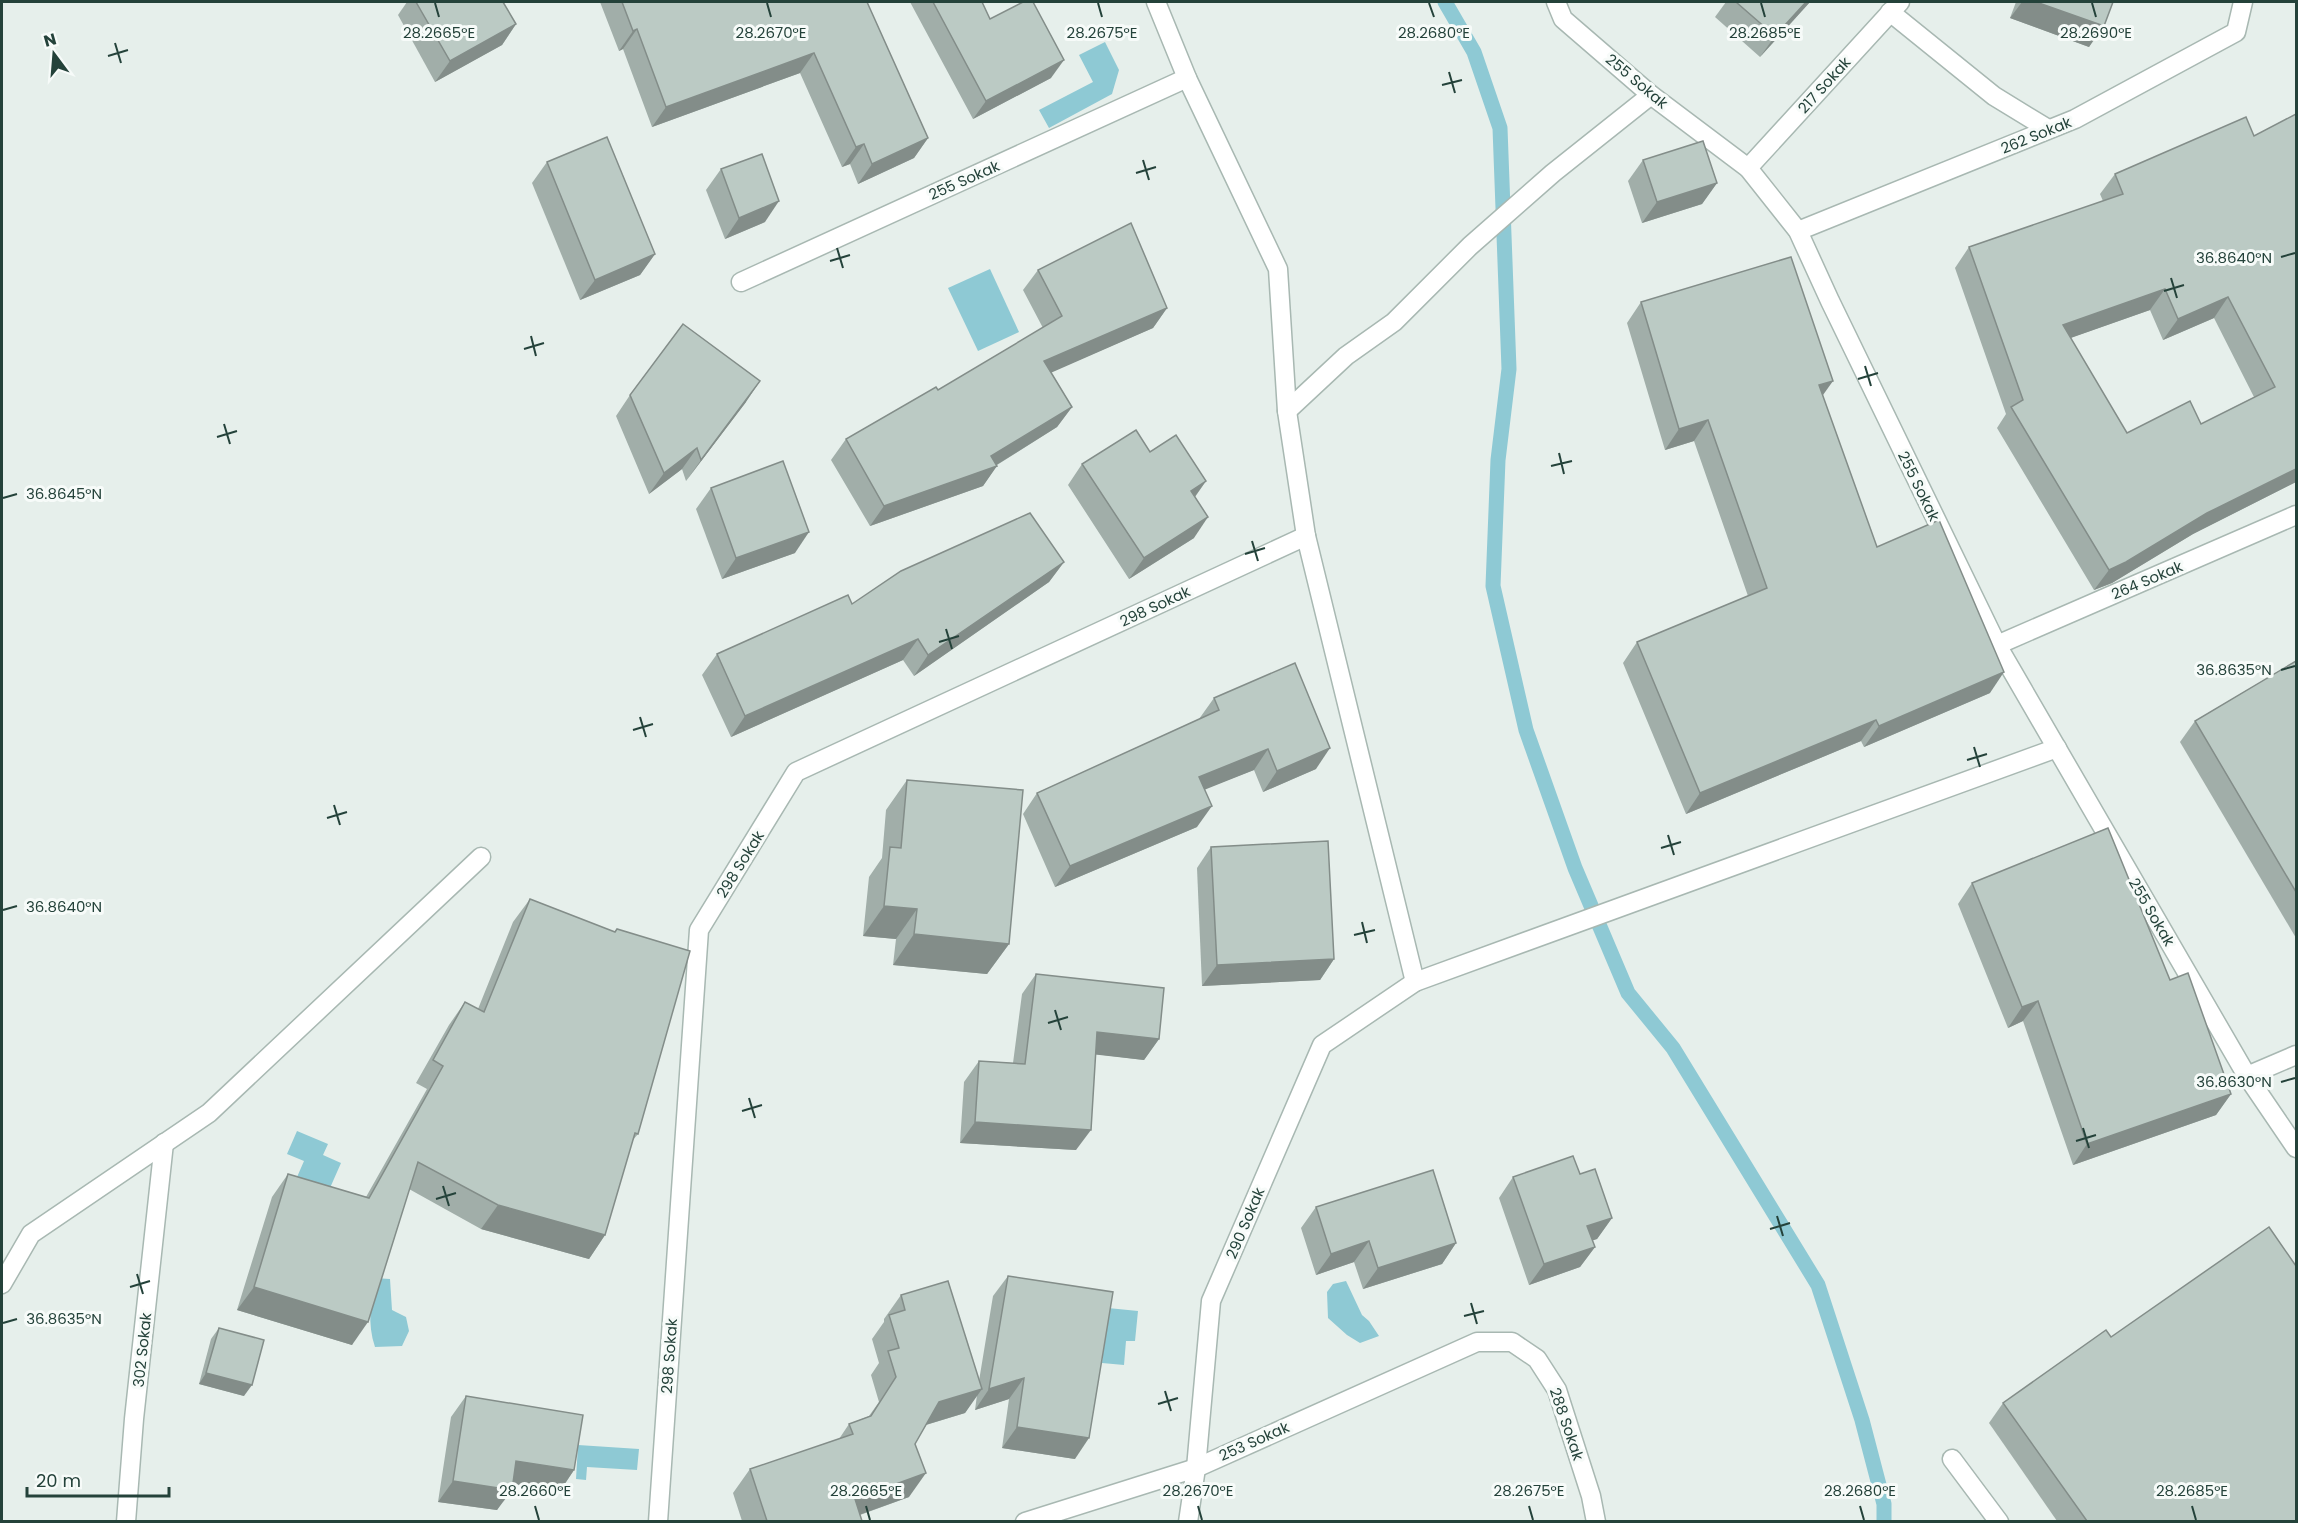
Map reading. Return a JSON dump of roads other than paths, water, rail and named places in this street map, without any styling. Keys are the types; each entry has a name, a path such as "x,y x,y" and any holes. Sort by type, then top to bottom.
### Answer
{"street":[{"path":"1155,2 1187,78 1278,269 1287,411 1306,536 1415,982"},
{"name":"255 Sokak","path":"1556,2 1563,19 1651,95 1748,168 1798,231 1997,645 2247,1076 2296,1148"},
{"name":"262 Sokak","path":"1798,231 2074,119 2236,32 2243,2"},
{"path":"1895,7 1994,96 2048,129"},
{"name":"217 Sokak","path":"1748,168 1895,7"},
{"name":"255 Sokak","path":"741,282 1187,78"},
{"path":"1287,411 1346,356 1394,322 1470,246 1553,173 1651,95"},
{"name":"264 Sokak","path":"1997,645 2296,515"},
{"name":"298 Sokak","path":"658,1521 699,930 796,772 1306,536"},
{"name":"290 Sokak","path":"1188,1521 1196,1467 1211,1301 1322,1045 1415,982 2057,748"},
{"path":"2,1284 31,1234 209,1113 481,857"},
{"path":"2247,1076 2296,1056"},
{"name":"302 Sokak","path":"126,1521 134,1419 164,1143"},
{"name":"253 Sokak","path":"1025,1521 1196,1467 1477,1342"},
{"name":"288 Sokak","path":"1477,1342 1512,1342 1537,1359 1557,1390 1596,1521"},
{"path":"1952,1459 1999,1521"}],"water":[{"path":"1105,42 1119,70 1112,94 1049,128 1039,110 1093,82 1079,55"},
{"path":"990,269 1019,332 978,351 948,288"},
{"path":"297,1131 328,1144 323,1155 341,1163 326,1197 294,1184 304,1161 287,1154"},
{"path":"374,1278 390,1279 392,1310 406,1317 409,1331 402,1346 375,1347 370,1321"},
{"path":"1346,1281 1362,1315 1379,1336 1360,1343 1328,1318 1327,1292 1333,1284"},
{"path":"1108,1308 1138,1311 1135,1341 1126,1341 1124,1365 1102,1363"},
{"path":"578,1445 639,1449 637,1470 587,1467 586,1480 576,1479"}],"waterway":[{"path":"1445,2 1474,52 1500,128 1509,369 1498,460 1493,586 1526,730 1575,868 1628,993 1673,1048 1818,1285 1862,1420 1884,1504 1884,1522"}]}
